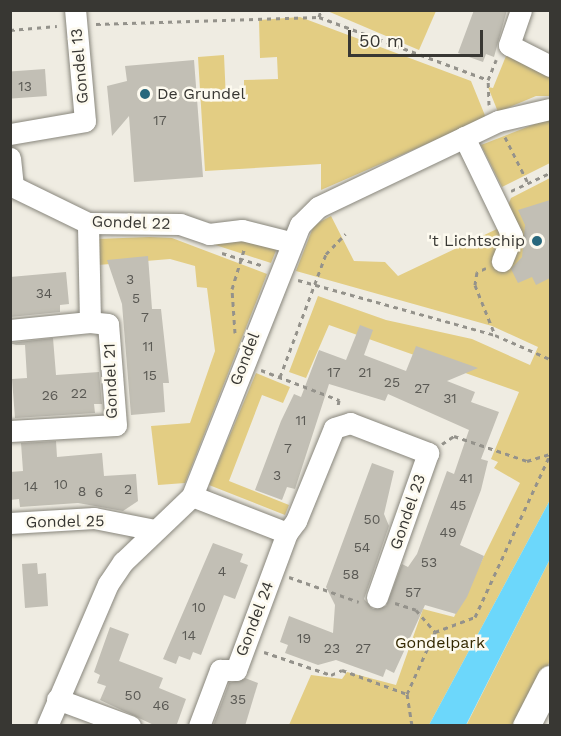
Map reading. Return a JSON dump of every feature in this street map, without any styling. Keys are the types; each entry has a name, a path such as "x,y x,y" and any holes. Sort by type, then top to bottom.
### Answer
{"main road":[{"path":"526,726 550,679"}],"street":[{"path":"521,10 509,45 550,66"},
{"name":"Gondel 13","path":"10,134 85,121 76,17"},
{"name":"Gondel","path":"47,726 108,585 155,530 192,496 290,242 318,207 498,122 550,109"},
{"path":"464,137 512,236 502,261"},
{"name":"Gondel 22","path":"10,158 12,185 88,223 180,224 209,234 242,230 290,242"},
{"name":"Gondel 21","path":"88,223 90,322"},
{"name":"Gondel 21","path":"10,330 90,322 108,324 116,425 10,431"},
{"name":"Gondel 23","path":"334,428 350,423 428,453 377,597"},
{"path":"192,496 286,532 296,521 334,428"},
{"name":"Gondel 25","path":"10,523 94,518 155,530"},
{"name":"Gondel 24","path":"199,726 220,670 236,670 286,532"},
{"path":"57,699 130,726"}],"path":[{"path":"319,17 321,10"},
{"path":"10,30 76,17 319,17 488,80"},
{"path":"509,45 488,80 485,99 528,183"},
{"path":"494,198 550,173"},
{"path":"236,340 232,289 245,260 242,230"},
{"path":"280,377 326,254 345,234"},
{"path":"495,335 475,285 477,272 502,261"},
{"path":"244,362 339,400 334,428"},
{"path":"428,453 454,436 527,460 550,455"},
{"path":"412,726 407,694 435,632 475,617 550,455"},
{"path":"273,571 365,604 377,597 416,610 435,632"},
{"path":"245,646 331,675 342,669 407,694"}],"green space":[{"path":"325,10 436,10 436,11 419,50"},
{"path":"300,17 471,81 486,118 321,190 321,164 205,171 198,57 224,55 226,100 244,100 244,80 278,79 277,57 260,58 259,20"},
{"path":"506,56 550,74 550,96 536,96 498,112 488,87 493,88"},
{"path":"550,118 550,163 502,187 481,145"},
{"name":"Gondelpark","path":"550,178 550,500 429,725 289,725 311,675 342,679 347,672 396,685 423,609 454,617 520,483 494,468 498,462 491,459 519,392 329,325 306,378 289,372 318,296 386,320 472,339 530,365 538,347 492,326 296,271 314,225 331,216 354,261 385,262 398,276 499,228 511,198"},
{"path":"248,237 277,248 271,263 200,240"},
{"path":"172,238 267,274 185,483 158,485 151,426 190,423 215,351 207,288 197,287 195,266 170,259 98,265 96,239"},
{"path":"256,373 290,387 283,403 262,395 229,481 289,505 285,515 209,485"},
{"path":"550,559 550,661 518,725 466,726"}],"water":[{"path":"550,500 550,559 466,725 429,725"}],"building":[{"path":"474,10 507,10 494,57 486,54 483,62 458,53"},
{"path":"194,60 203,177 134,182 129,116 112,136 107,86 127,81 125,66"},
{"path":"45,69 47,96 12,98 10,71"},
{"name":"'t Lichtschip","path":"550,200 550,278 536,285 532,277 518,283 511,269 522,257 525,225 518,210"},
{"path":"148,256 152,309 161,309 169,383 163,383 165,412 131,415 122,304 107,260"},
{"path":"66,272 69,304 60,305 60,312 10,317 10,277"},
{"path":"360,325 373,330 364,355 406,371 416,346 478,368 447,381 475,392 471,402 499,412 481,459 488,461 481,490 460,545 484,556 467,597 456,614 425,605 394,673 386,669 383,677 336,660 318,665 285,653 288,645 280,642 289,616 333,633 335,605 326,587 372,463 394,471 384,514 389,526 364,599 373,609 386,606 402,564 408,567 417,554 447,471 454,474 469,430 388,394 385,401 329,384 295,489 287,487 282,500 255,490 281,421 294,394 301,397 319,350 346,360"},
{"path":"53,338 56,375 99,372 102,404 94,404 95,413 15,418 12,379 27,378 25,345 10,343"},
{"path":"56,441 57,457 102,453 104,476 136,474 138,501 123,511 78,503 20,507 19,499 10,500 10,472 23,471 21,443"},
{"path":"213,543 243,554 240,562 248,565 235,599 224,595 201,655 193,652 190,660 179,656 176,664 163,659"},
{"path":"37,563 38,574 46,573 48,606 25,608 22,564"},
{"path":"110,627 129,634 119,661 163,678 159,688 186,699 177,724 156,726 100,700 106,686 97,683 100,675 94,672"},
{"path":"245,678 258,683 245,726 213,726 229,683"}],"place":[{"name":"De Grundel","path":"145,94"},
{"name":"'t Lichtschip","path":"537,241"}]}
